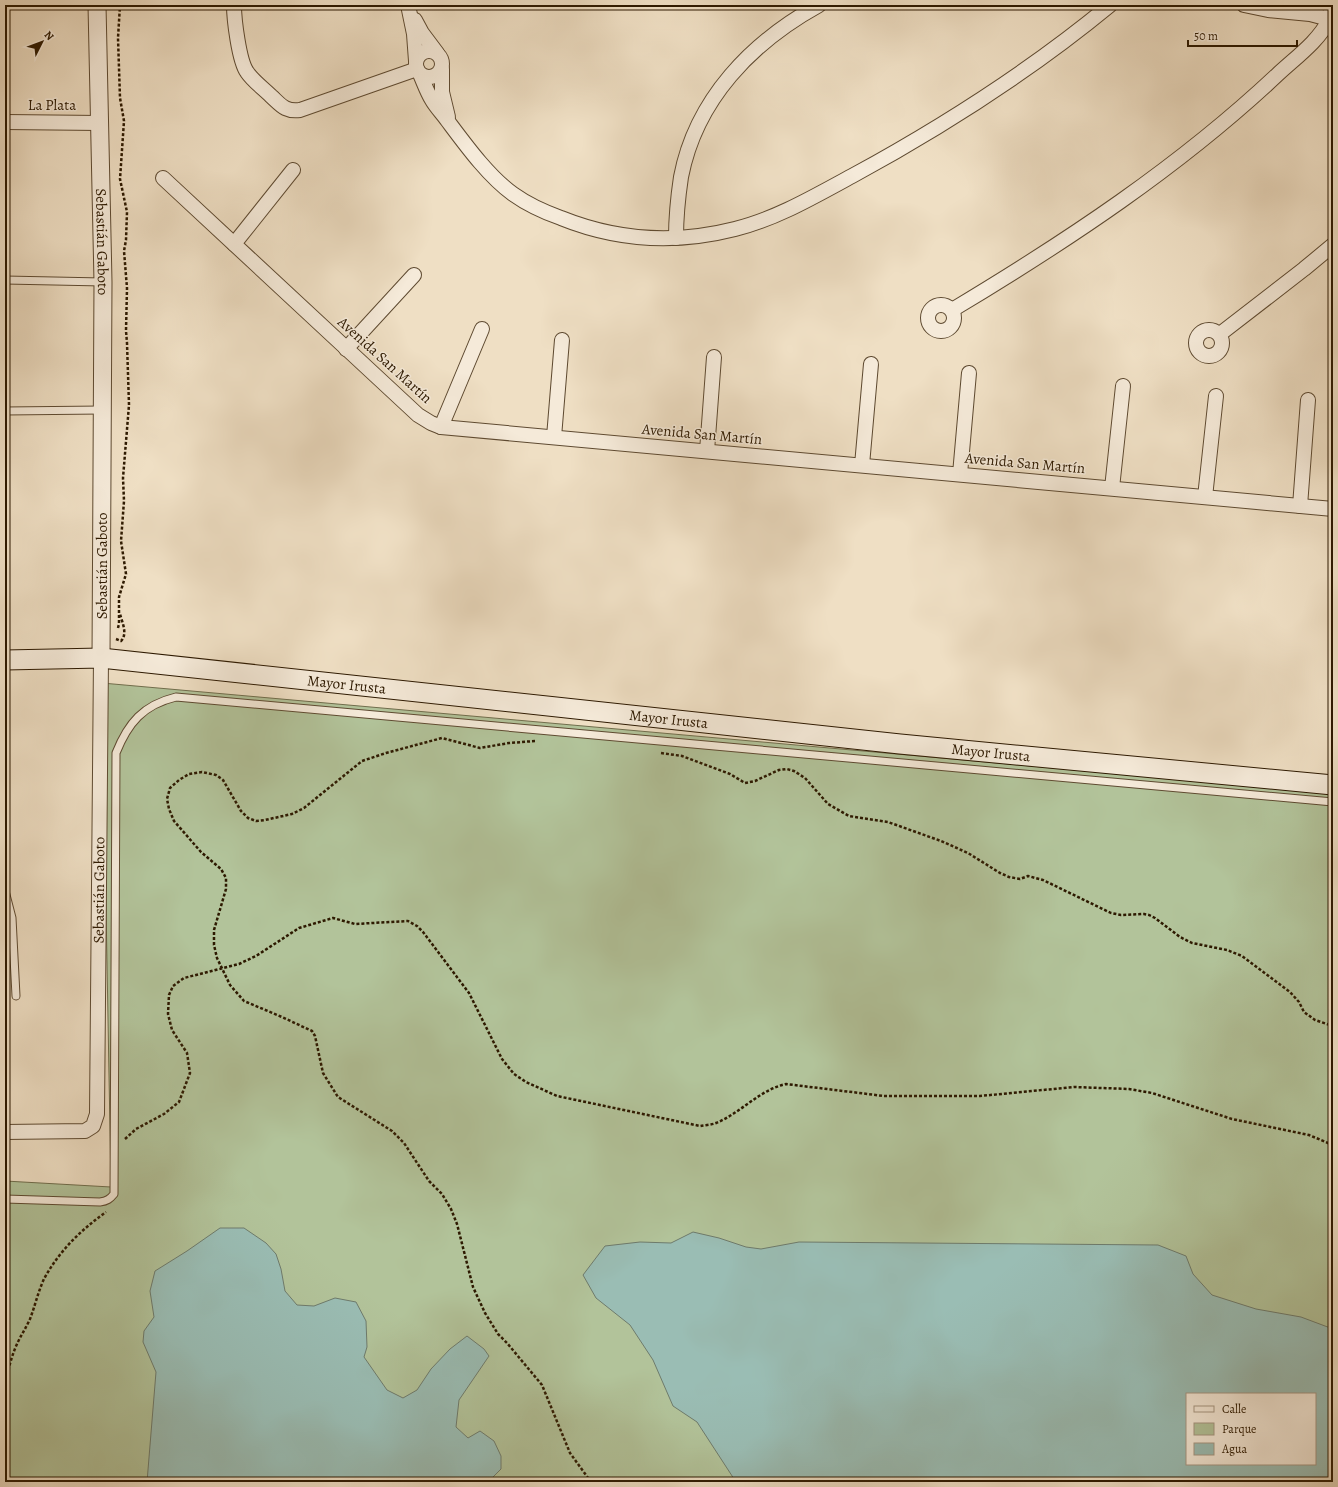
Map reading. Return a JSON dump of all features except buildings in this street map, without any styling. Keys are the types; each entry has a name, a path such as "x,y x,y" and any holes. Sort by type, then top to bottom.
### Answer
{"main road":[{"name":"Mayor Irusta","path":"5,660 101,658 900,744 1333,785"}],"street":[{"name":"Sebastián Gaboto","path":"5,1132 85,1131 93,1126 98,1114 103,282 97,5"},
{"path":"234,5 234,15 246,71 283,108 291,112 418,68"},
{"path":"676,238 681,176 693,138 703,115 717,93 756,48 798,16 819,5"},
{"path":"409,7 418,68 432,101 461,140 489,171 512,193 535,207 585,228 620,235 676,238 711,234 736,229 780,212 823,192 898,151 965,110 1053,48 1110,5"},
{"path":"1244,5 1268,10 1331,15"},
{"path":"409,7 422,33 442,60 442,92 448,121"},
{"path":"952,310 1068,238 1210,134 1267,84 1311,42 1331,15"},
{"path":"437,53 432,51 420,54 418,68 424,77 432,78 440,73 442,69"},
{"name":"La Plata","path":"5,122 100,123"},
{"path":"234,244 293,170"},
{"name":"Avenida San Martín","path":"163,178 418,415 430,423 441,427 1333,509"},
{"path":"1220,334 1333,245"},
{"path":"346,349 414,275"},
{"path":"441,427 482,329"},
{"path":"554,437 562,340"},
{"path":"707,451 714,358"},
{"path":"862,466 871,364"},
{"path":"960,474 969,373"},
{"path":"1112,488 1123,386"},
{"path":"1205,497 1216,396"},
{"path":"1300,506 1308,400"}],"lane":[{"path":"5,280 103,282"},
{"path":"5,411 102,410"},
{"path":"5,1199 100,1202 106,1201 114,1194 116,753 123,736 139,715 163,700 176,697 1333,802"},
{"path":"5,891 12,918 16,996"}],"path":[{"path":"116,632 120,624 119,597 126,574 121,541 124,501 123,478 129,405 126,331 128,288 124,251 128,212 120,179 124,121 120,98 118,38 120,5"},
{"path":"114,635 114,639 120,641 124,638 120,614"},
{"path":"539,741 508,743 480,748 442,738 393,750 362,761 304,808 292,814 256,821 248,818 241,811 223,780 216,775 202,772 189,774 178,780 170,788 167,799 169,810 174,821 201,852 221,869 226,878 226,889 214,930 214,945 217,958 230,985 244,1001 312,1031 316,1036 323,1073 338,1097 392,1131 404,1142 425,1176 442,1194 451,1209 473,1286 484,1313 498,1334 542,1385 570,1453 591,1482"},
{"path":"658,753 682,756 730,774 745,783 755,781 779,770 787,769 794,771 805,778 828,804 849,816 896,824 968,853 1000,873 1020,878 1028,876 1043,880 1111,913 1122,915 1149,915 1180,938 1192,943 1226,950 1242,956 1281,984 1299,1002 1304,1012 1315,1020 1333,1026"},
{"path":"122,1144 124,1140 136,1129 164,1114 179,1102 190,1073 187,1053 172,1030 168,1014 170,995 174,986 184,978 240,964 256,956 299,928 333,918 355,924 408,921 417,926 424,932 469,993 502,1059 514,1074 526,1082 557,1096 683,1124 700,1126 716,1123 771,1088 786,1084 884,1096 980,1096 1074,1087 1129,1088 1152,1092 1232,1119 1309,1135 1328,1143 1333,1148"},
{"path":"5,1385 17,1343 24,1333 44,1280 53,1264 68,1245 90,1224 111,1209"}],"green space":[{"path":"102,683 1333,793 1333,1482 5,1482 5,1181 111,1187"}],"water":[{"path":"220,1228 244,1228 266,1243 276,1254 281,1269 285,1291 297,1305 314,1306 335,1298 356,1302 366,1321 367,1347 364,1357 387,1390 403,1398 417,1390 431,1369 450,1349 467,1336 484,1349 489,1356 459,1400 456,1427 468,1438 480,1431 494,1441 501,1456 501,1469 488,1482 147,1482 156,1372 143,1342 144,1331 154,1317 150,1291 155,1271"},
{"path":"693,1232 719,1238 746,1247 761,1249 799,1242 1158,1245 1186,1256 1193,1274 1212,1295 1256,1309 1301,1317 1333,1329 1333,1482 736,1482 697,1422 673,1406 653,1360 630,1325 596,1298 583,1275 605,1246 640,1242 671,1243"}]}
